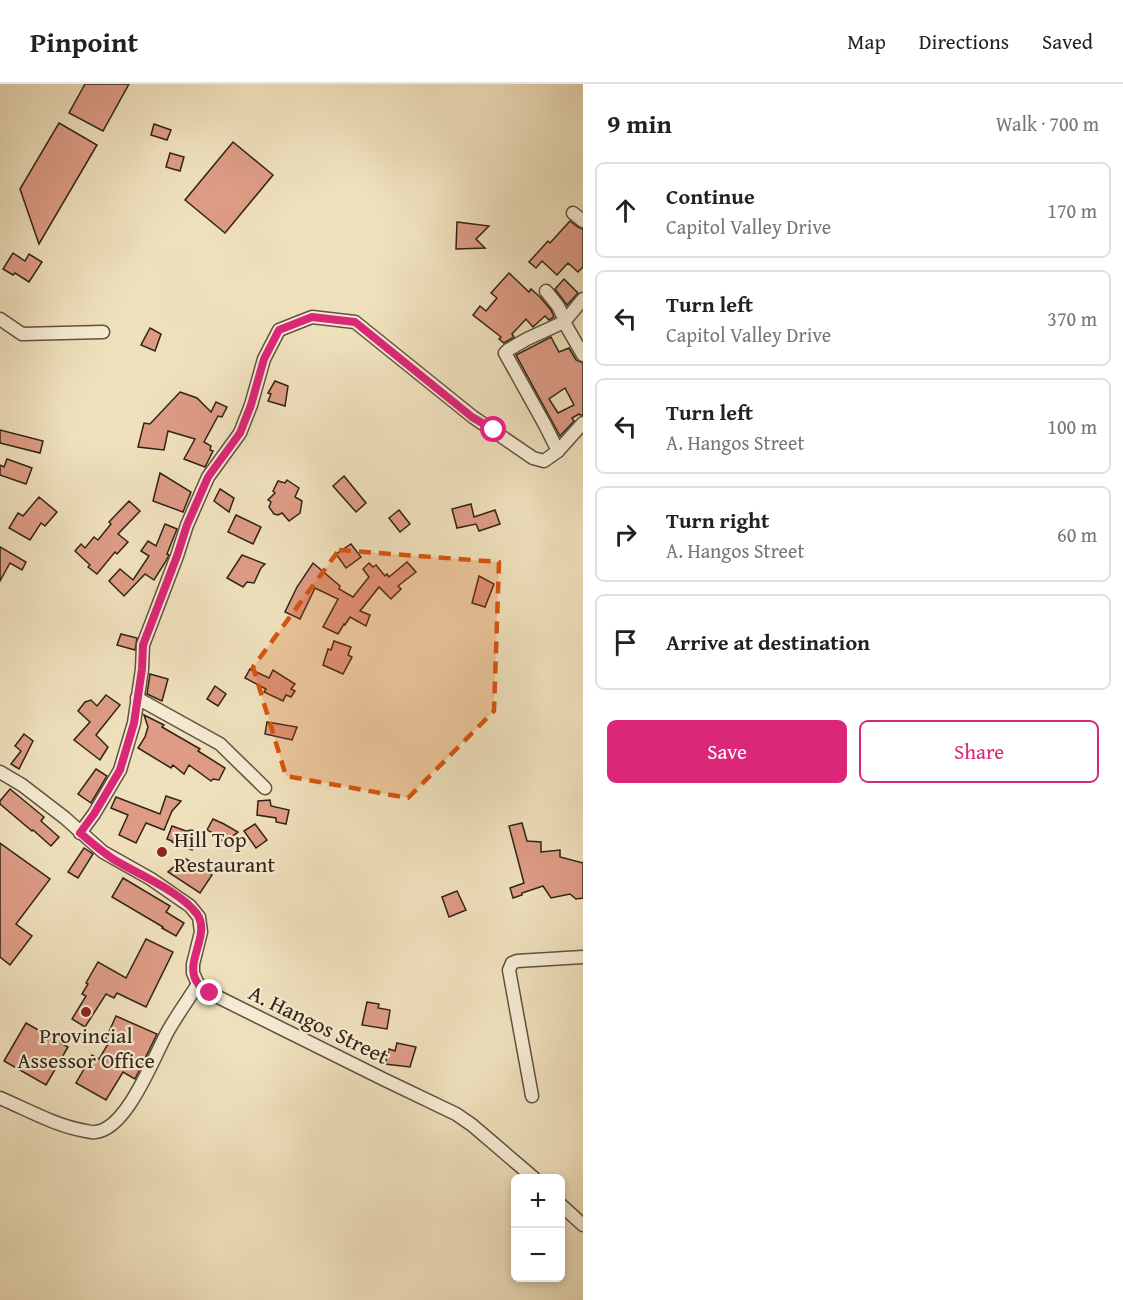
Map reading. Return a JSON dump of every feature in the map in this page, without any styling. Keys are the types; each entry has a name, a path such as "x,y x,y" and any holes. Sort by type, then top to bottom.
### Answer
{"street":[{"path":"546,291 558,306 582,351"},
{"path":"558,451 505,353 527,339 565,321 583,299"},
{"path":"80,833 120,770 134,723 143,645 187,525 208,477 240,433 251,405 264,359 279,330 312,317 355,322 472,417 533,458 544,461 558,451 583,423"},
{"path":"0,319 22,334 103,332"},
{"path":"137,698 220,744 265,788"},
{"path":"0,772 22,784 114,859 151,879 190,906 199,917 201,932 193,964 198,984 168,1029 138,1091 117,1121 95,1132 77,1129 0,1098"},
{"path":"532,1096 509,970 512,963 517,961 583,957"},
{"name":"A. Hangos Street","path":"198,984 210,993 456,1114 528,1174"},
{"path":"565,1208 583,1225"}],"highlighted area":[{"path":"339,550 499,562 494,711 408,798 286,776 253,667"}],"building":[{"path":"85,84 129,84 103,131 69,113"},
{"path":"59,123 97,145 39,244 20,189"},
{"path":"154,124 171,130 167,140 151,135"},
{"path":"233,142 273,175 225,233 185,200"},
{"path":"170,153 184,157 180,171 166,167"},
{"path":"570,221 583,229 583,267 578,272 568,263 557,275 542,261 536,268 529,262"},
{"path":"457,222 489,226 476,239 485,248 456,249"},
{"path":"13,253 25,261 29,254 42,262 29,282 3,269"},
{"path":"509,273 529,292 531,289 540,297 554,317 549,320 545,316 533,327 526,319 512,334 514,337 504,343 499,339 501,337 473,315 480,306 486,311 497,298 491,293"},
{"path":"564,279 578,293 567,305 555,289"},
{"path":"150,328 161,334 155,351 141,345"},
{"path":"551,337 559,352 569,348 576,360 583,363 583,415 579,414 572,418 574,421 560,436 516,355","holes":["565,388 574,405 558,413 549,399"]},
{"path":"275,381 288,386 285,406 268,401 271,394 268,393"},
{"path":"180,392 197,398 211,412 216,402 227,407 222,417 218,416 204,442 211,446 210,450 213,451 205,467 184,459 195,439 168,431 164,450 138,447 144,423 150,424"},
{"path":"0,430 43,441 40,453 0,443"},
{"path":"7,459 32,468 26,484 0,475 0,465 4,467"},
{"path":"160,473 191,492 183,512 153,501"},
{"path":"344,476 366,503 356,512 333,486"},
{"path":"287,480 299,488 295,497 302,501 300,513 289,521 282,513 274,514 269,507 271,502 268,500 275,493 273,491 278,481 285,483"},
{"path":"220,489 234,498 229,512 214,501"},
{"path":"39,497 57,512 45,526 41,523 30,540 9,528 18,513 23,516"},
{"path":"129,501 140,511 118,534 128,542 117,554 115,552 97,574 75,551 81,544 85,548 94,537 98,540 111,524 109,522"},
{"path":"471,504 474,517 495,510 500,524 479,531 476,524 457,528 452,509"},
{"path":"399,510 410,524 400,532 389,518"},
{"path":"236,515 261,527 253,544 228,532"},
{"path":"165,524 177,529 166,561 154,580 145,574 124,596 109,581 120,569 133,580 149,556 141,551 148,541 156,546"},
{"path":"351,544 361,557 346,568 336,554"},
{"path":"0,547 26,562 22,570 10,563 0,581"},
{"path":"242,555 265,564 254,583 247,582 243,587 227,578"},
{"path":"407,562 416,572 398,586 401,589 391,599 379,587 360,611 370,615 366,626 350,617 338,634 323,627 338,599 315,588 300,619 285,612 297,587 313,563 340,586 339,589 353,597 369,577 363,569 369,563 373,567 376,565 385,576 387,574 389,577"},
{"path":"479,576 494,584 485,607 472,603"},
{"path":"121,634 137,638 135,650 117,645"},
{"path":"334,641 351,647 348,655 352,657 343,674 323,665 328,649 331,650"},
{"path":"250,669 269,678 273,670 295,684 291,689 295,691 291,697 286,695 283,701 264,692 266,689 245,678"},
{"path":"150,674 168,679 162,701 147,694"},
{"path":"215,686 226,694 218,706 207,699"},
{"path":"106,695 120,705 96,735 108,747 100,760 74,740 90,722 78,711 85,702 91,700 97,706"},
{"path":"144,715 164,725 162,727 200,749 198,751 225,768 219,780 211,781 189,765 184,774 173,765 171,768 138,748 148,727"},
{"path":"267,722 297,727 292,740 265,734"},
{"path":"24,734 33,741 19,769 11,764 21,751 15,746"},
{"path":"96,769 107,776 91,803 78,794"},
{"path":"10,789 44,817 41,821 59,837 51,846 0,804"},
{"path":"166,796 181,801 172,811 164,830 146,823 136,843 119,835 128,815 111,808 116,797 160,814"},
{"path":"270,800 271,806 289,810 286,824 276,822 276,818 257,815 258,801"},
{"path":"213,819 238,832 224,843 217,835 207,830"},
{"path":"522,823 527,841 541,842 541,852 560,850 560,857 583,863 583,898 576,899 570,894 551,898 543,886 513,898 510,888 524,883 509,826"},
{"path":"255,824 267,840 256,848 244,831"},
{"path":"172,826 199,833 202,845 193,846 192,850 167,839"},
{"path":"0,843 50,879 16,924 32,936 10,965 0,957"},
{"path":"84,848 93,854 78,878 68,872"},
{"path":"186,859 212,875 200,893 168,872 178,863 183,864"},
{"path":"123,878 170,906 166,912 184,923 176,936 112,897"},
{"path":"457,891 466,910 449,917 442,897"},
{"path":"146,939 173,952 146,1007 117,993 114,998 106,994 85,1027 72,1019 86,996 82,994 98,962 126,978"},
{"path":"367,1002 379,1004 378,1008 390,1010 387,1029 362,1025"},
{"path":"116,1016 157,1034 135,1079 123,1072 106,1100 76,1083 92,1055 99,1059 108,1044 104,1043"},
{"path":"26,1023 68,1047 46,1085 4,1061"},
{"path":"397,1043 416,1047 410,1067 385,1064 389,1049 395,1051"}],"place":[{"name":"Hill Top Restaurant","path":"162,852"},
{"name":"Provincial Assessor Office","path":"86,1012"}],"route":[{"path":"210,993 198,984 194,973 193,964 201,932 199,917 190,906 173,894 114,859 80,833 120,770 134,723 143,645 187,525 208,477 240,433 251,405 264,359 279,330 312,317 355,322 472,417 494,430"}]}
